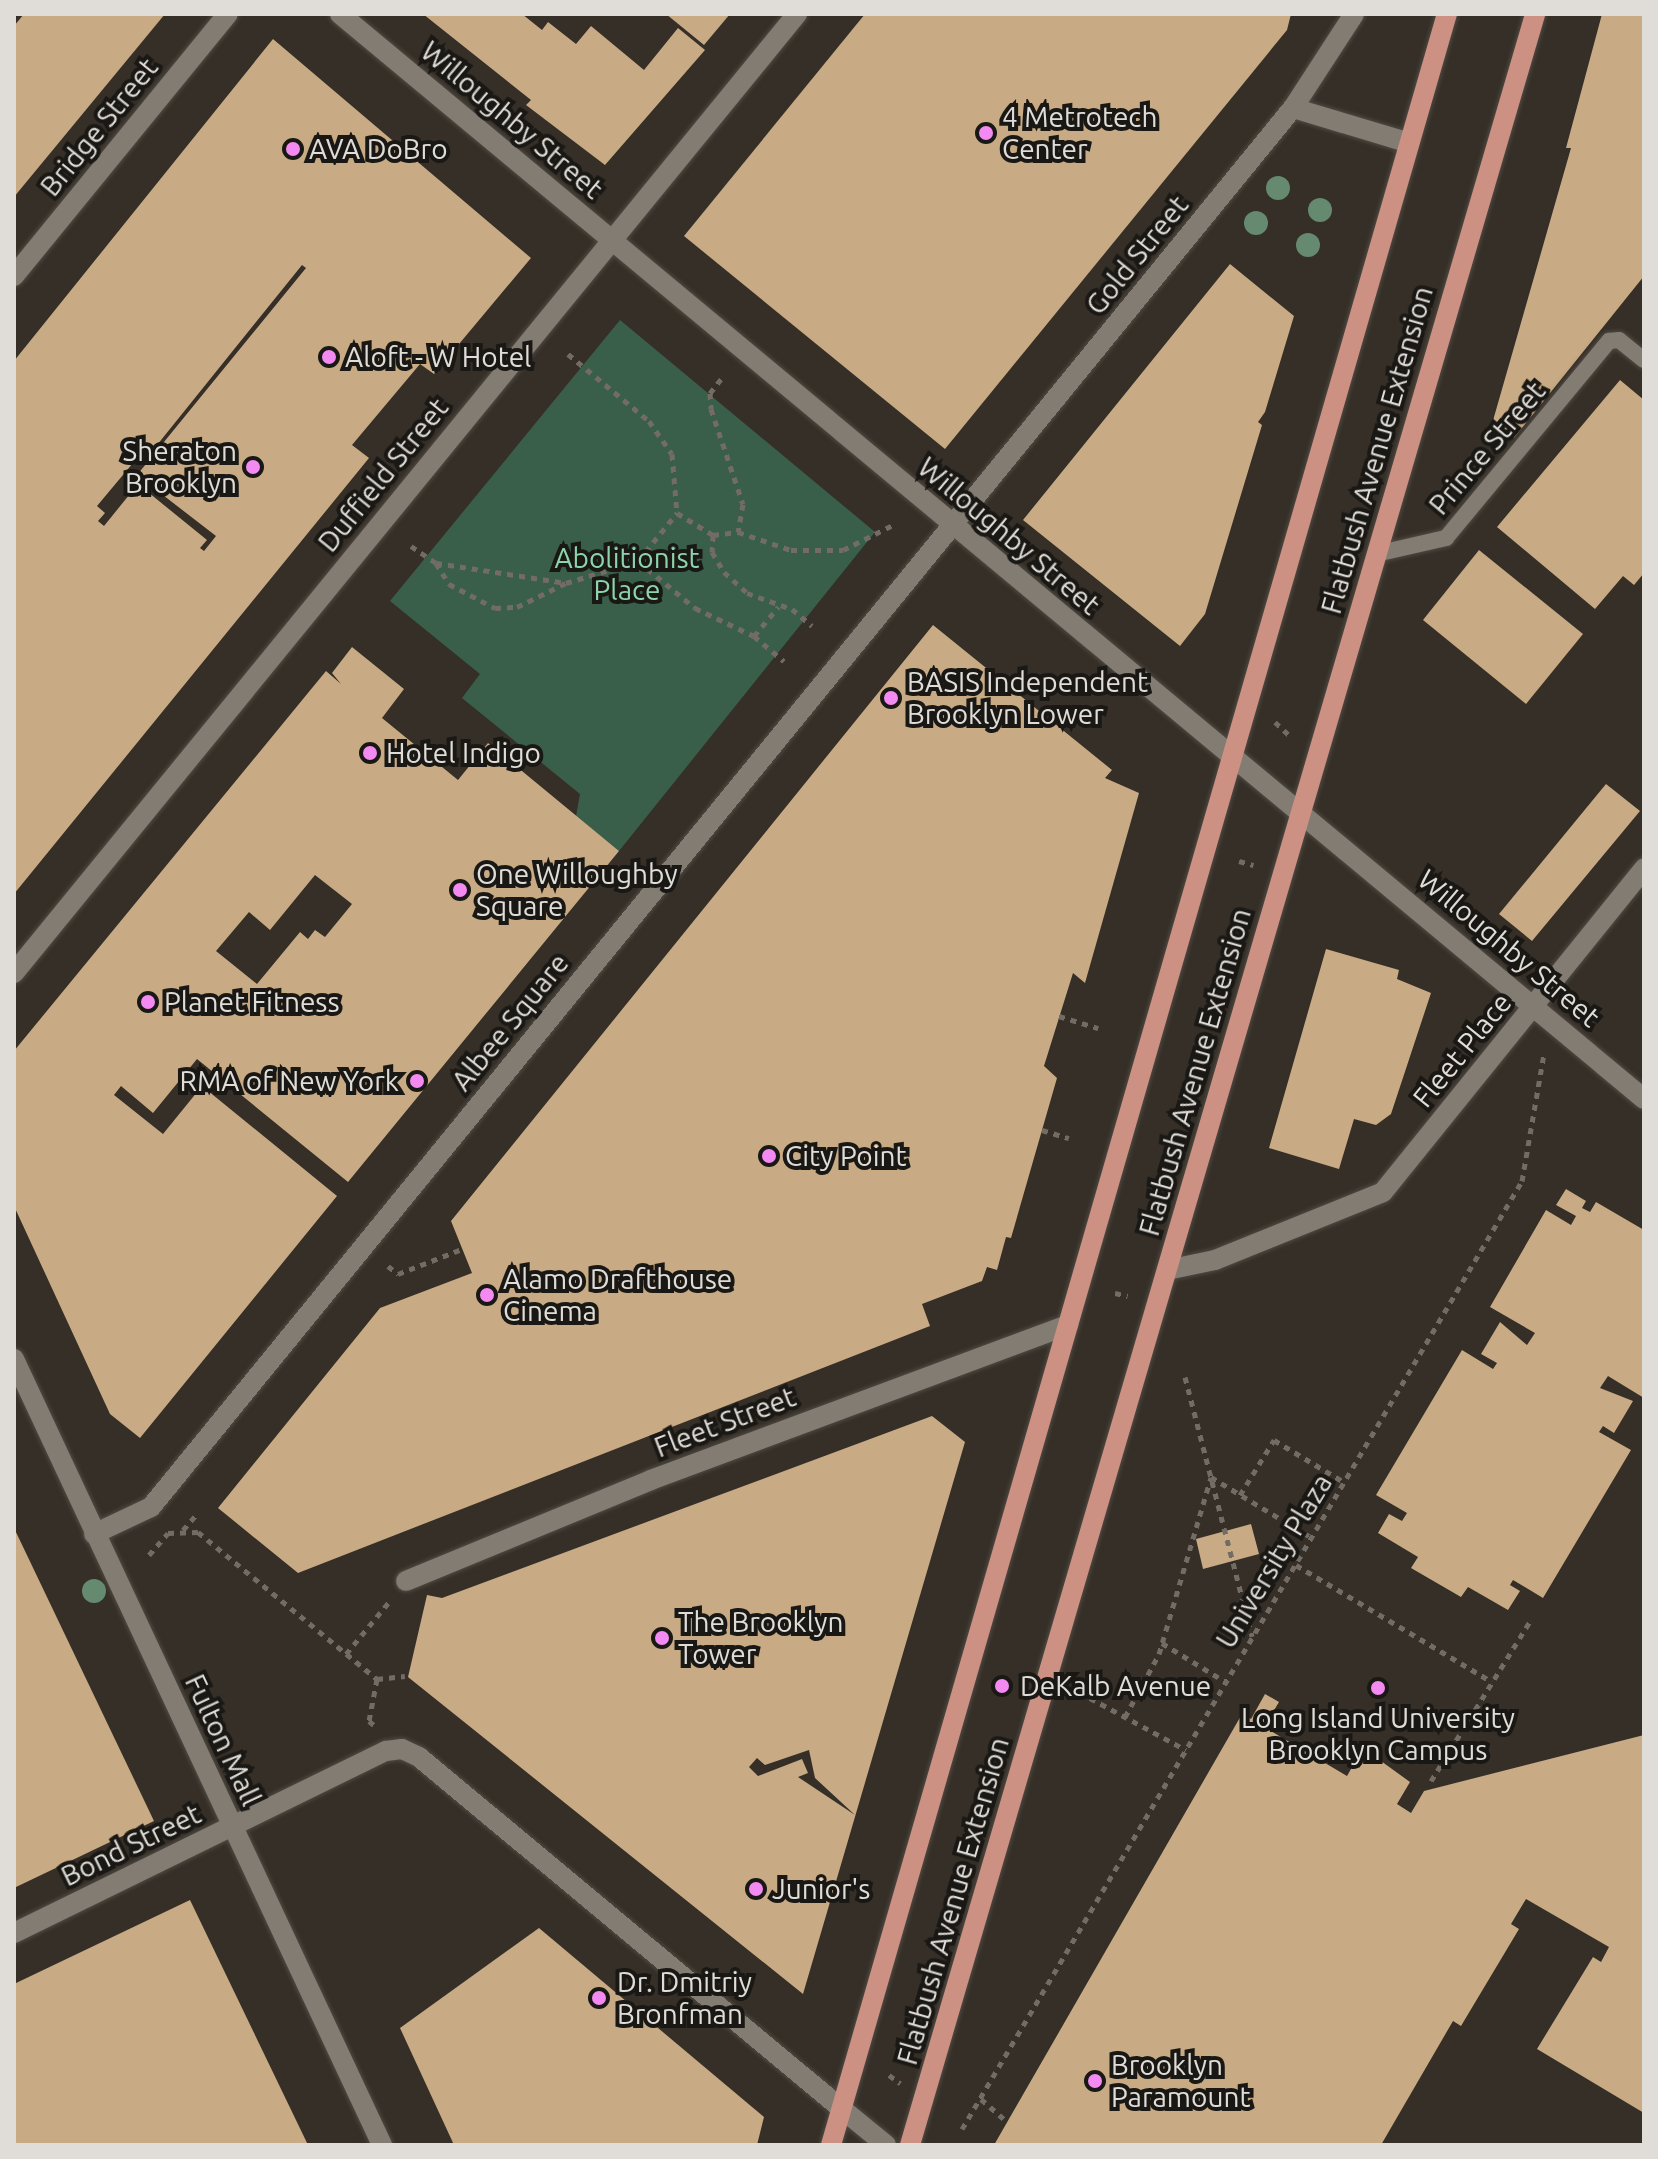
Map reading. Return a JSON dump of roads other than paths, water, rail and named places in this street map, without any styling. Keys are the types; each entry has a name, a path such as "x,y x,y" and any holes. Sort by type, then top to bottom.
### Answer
{"main road":[{"name":"Flatbush Avenue Extension","path":"831,2145 1406,142 1447,14"},
{"name":"Flatbush Avenue Extension","path":"910,2145 1535,14"}],"street":[{"name":"Bridge Street","path":"14,276 228,14"},
{"name":"Willoughby Street","path":"340,14 953,524 1230,760 1534,1004 1644,1099"},
{"name":"Duffield Street","path":"14,973 797,14"},
{"name":"Gold Street","path":"953,524 1293,108 1354,14"},
{"path":"1293,108 1406,142"},
{"name":"Albee Square","path":"94,1534 151,1507 953,524"},
{"name":"Fleet Place","path":"1167,1270 1215,1260 1383,1192 1644,868"},
{"name":"Fleet Street","path":"406,1581 651,1480 1068,1325"},
{"name":"Fulton Mall","path":"14,1359 382,2145"},
{"name":"Bond Street","path":"14,1933 386,1751 402,1749 419,1757 842,2109"},
{"path":"842,2109 886,2145"}],"lane":[{"name":"Prince Street","path":"1376,554 1446,538 1614,338 1644,360"}],"place":[{"name":"4 Metrotech Center","path":"986,133"},
{"name":"AVA DoBro","path":"293,149"},
{"name":"Aloft - W Hotel","path":"329,357"},
{"name":"Sheraton Brooklyn","path":"253,467"},
{"name":"BASIS Independent Brooklyn Lower","path":"891,698"},
{"name":"Hotel Indigo","path":"370,753"},
{"name":"One Willoughby Square","path":"460,890"},
{"name":"Planet Fitness","path":"148,1002"},
{"name":"RMA of New York","path":"417,1081"},
{"name":"City Point","path":"769,1156"},
{"name":"Alamo Drafthouse Cinema","path":"487,1295"},
{"name":"The Brooklyn Tower","path":"662,1638"},
{"name":"DeKalb Avenue","path":"1002,1686"},
{"name":"Long Island University Brooklyn Campus","path":"1378,1688"},
{"name":"Junior's","path":"756,1889"},
{"name":"Dr. Dmitriy Bronfman","path":"599,1998"},
{"name":"Brooklyn Paramount","path":"1095,2081"}],"park label":[{"name":"Abolitionist Place","path":"627,574"}]}
